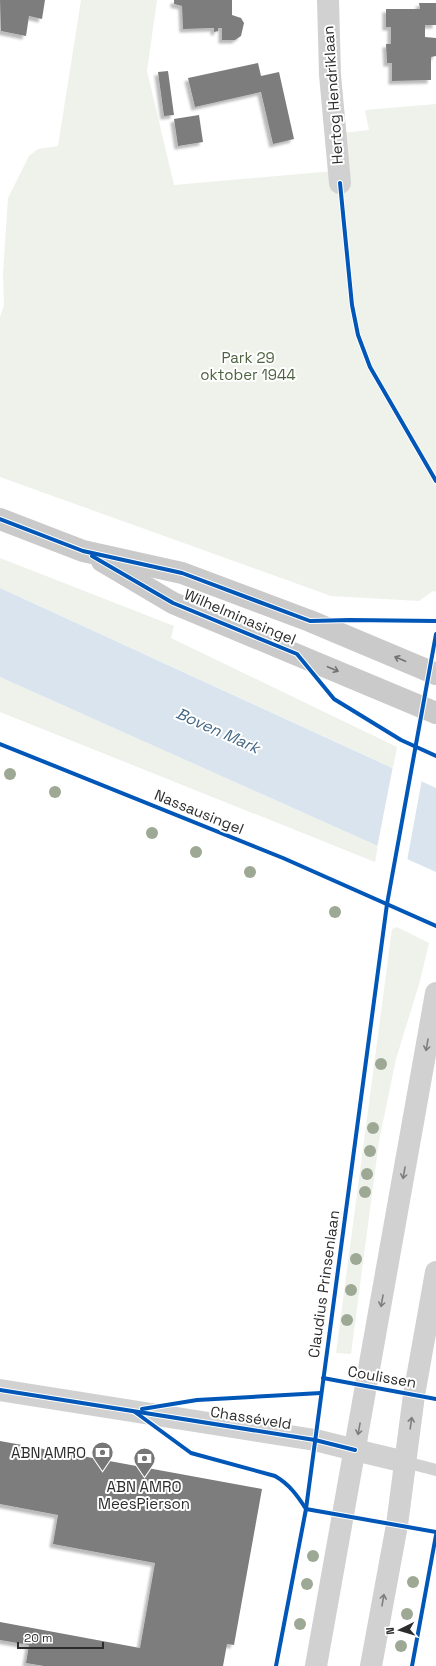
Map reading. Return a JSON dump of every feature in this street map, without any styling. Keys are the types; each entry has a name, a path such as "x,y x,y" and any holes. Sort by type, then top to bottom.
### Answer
{"main road":[{"name":"Wilhelminasingel","path":"0,519 83,551 182,573 310,621 436,674"},
{"name":"Wilhelminasingel","path":"83,551 173,603 436,713"}],"street":[{"name":"Hertog Hendriklaan","path":"328,0 330,74 340,183"},
{"path":"316,1666 436,993"},
{"path":"370,1666 396,1525 414,1395 436,1272"},
{"name":"Chasséveld","path":"0,1390 315,1440 355,1450"},
{"path":"355,1450 405,1462"}],"lane":[{"path":"405,1462 436,1470"}],"green space":[{"name":"Park 29 oktober 1944","path":"81,0 157,0 147,71 174,185 345,170 342,133 369,130 365,110 436,104 436,592 433,591 419,601 331,596 0,477 0,317 4,305 3,273 8,198 29,156 38,149 58,146"},
{"path":"0,558 174,626 171,638 397,747 393,768 0,588"},
{"path":"0,677 378,846 375,862 0,712"},
{"path":"397,927 429,943 420,981 396,1059 379,1141 351,1354 336,1353 392,929"}],"water":[{"name":"Boven Mark","path":"0,588 436,788 436,872 0,677"}],"pier":[{"path":"393,766 422,779 407,861 377,848"}],"building":[{"path":"0,0 45,0 42,19 29,16 26,36 1,31"},
{"path":"174,0 232,0 232,15 241,18 244,23 241,36 235,40 222,40 222,28 218,28 218,31 214,32 214,28 183,29 182,6 174,4"},
{"path":"419,3 436,3 436,25 425,25 425,37 436,38 436,56 431,57 431,80 392,81 392,63 387,63 386,44 391,44 391,27 386,27 386,9 420,9"},
{"path":"258,63 261,76 279,72 294,139 273,144 261,92 195,107 188,78"},
{"path":"168,71 174,115 164,116 158,72"},
{"path":"199,115 203,142 178,146 174,119"},
{"path":"0,1441 262,1489 234,1645 227,1644 223,1666 44,1666 26,1663 29,1645 0,1640 0,1622 140,1648 155,1563 53,1544 58,1515 0,1504"}],"cycle path":[{"path":"340,183 352,305 358,335 370,367 436,481"},
{"path":"0,519 83,551 182,573 310,621 436,621"},
{"path":"92,556 173,603 297,654 334,699 401,740 436,756"},
{"name":"Claudius Prinsenlaan","path":"276,1666 306,1509 387,904 436,634"},
{"name":"Nassausingel","path":"0,744 283,858 436,926"},
{"name":"Coulissen","path":"323,1378 436,1399"},
{"path":"0,1390 315,1440 355,1450"},
{"path":"142,1409 197,1400 321,1393"},
{"path":"135,1412 191,1453 275,1476 292,1490 306,1509 436,1532"},
{"path":"412,1666 436,1535"}],"place":[{"name":"ABN AMRO","path":"102,1472"},
{"name":"ABN AMRO MeesPierson","path":"144,1478"}]}
